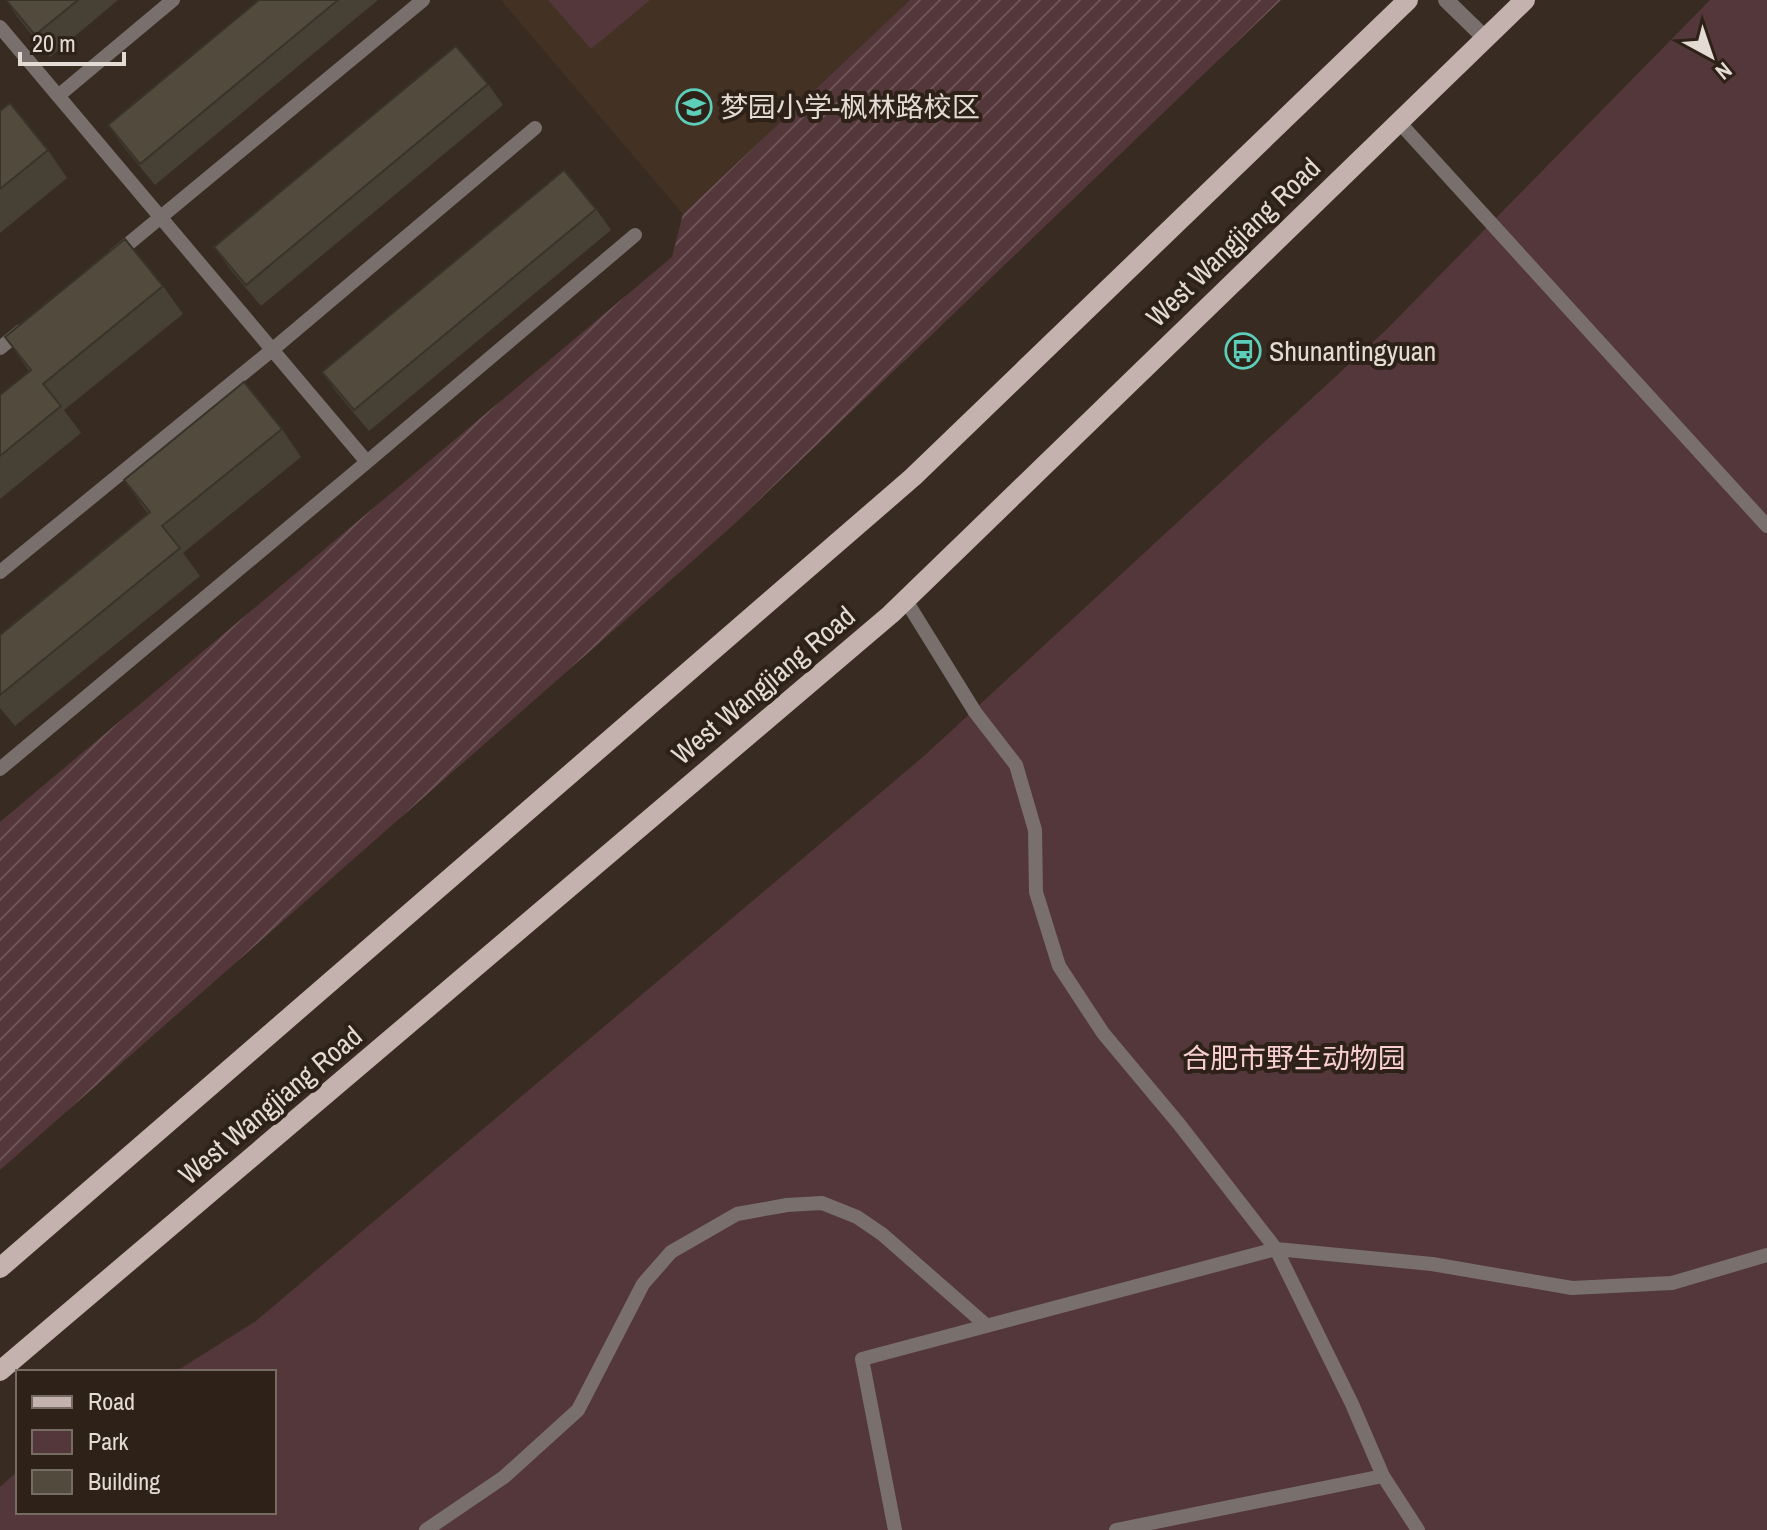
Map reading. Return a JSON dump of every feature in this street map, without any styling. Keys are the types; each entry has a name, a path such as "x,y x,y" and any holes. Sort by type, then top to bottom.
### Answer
{"main road":[{"name":"West Wangjiang Road","path":"0,1268 913,477 1408,0"},
{"name":"West Wangjiang Road","path":"0,1371 905,599 1525,0"}],"street":[{"path":"1446,0 1484,37"}],"lane":[{"path":"58,96 173,0"},
{"path":"99,268 423,0"},
{"path":"0,27 367,462"},
{"path":"1398,121 1767,526"},
{"path":"0,572 272,350 535,128"},
{"path":"1,765 635,235"},
{"path":"0,348 37,318"},
{"path":"905,599 975,712 1016,765 1035,830 1036,892 1059,966 1103,1033 1179,1124 1276,1249 1352,1404 1383,1476 1418,1530"},
{"path":"426,1530 504,1477 578,1410 643,1284 671,1252 737,1214 787,1205 822,1203 857,1217 882,1234 987,1326"},
{"path":"895,1530 862,1359 1276,1249 1432,1264 1572,1288 1672,1283 1767,1255"},
{"path":"1116,1530 1383,1476"}],"shaded area":[{"name":"梦园小学-枫林路校区","path":"501,0 910,0 683,214"}],"green space":[{"path":"548,0 650,0 591,49"},
{"path":"910,0 1281,0 731,527 0,1170 0,822 672,257 683,214"},
{"name":"合肥市野生动物园","path":"1710,0 1767,0 1767,1530 0,1530 0,1487 16,1473 16,1514 276,1514 276,1370 178,1370 256,1321 924,756 1386,330"}],"building":[{"path":"6,0 78,0 35,35"},
{"path":"259,0 338,0 140,164 108,125"},
{"path":"456,46 488,84 246,285 214,247"},
{"path":"10,103 48,150 0,189 0,111"},
{"path":"564,170 596,209 354,410 322,372"},
{"path":"125,239 163,286 43,384 61,406 0,456 0,395 31,370 5,337"},
{"path":"244,382 282,429 162,526 180,548 0,695 0,635 150,512 124,480"}],"place":[{"name":"梦园小学-枫林路校区","path":"694,107"},
{"name":"Shunantingyuan","path":"1243,351"}]}
